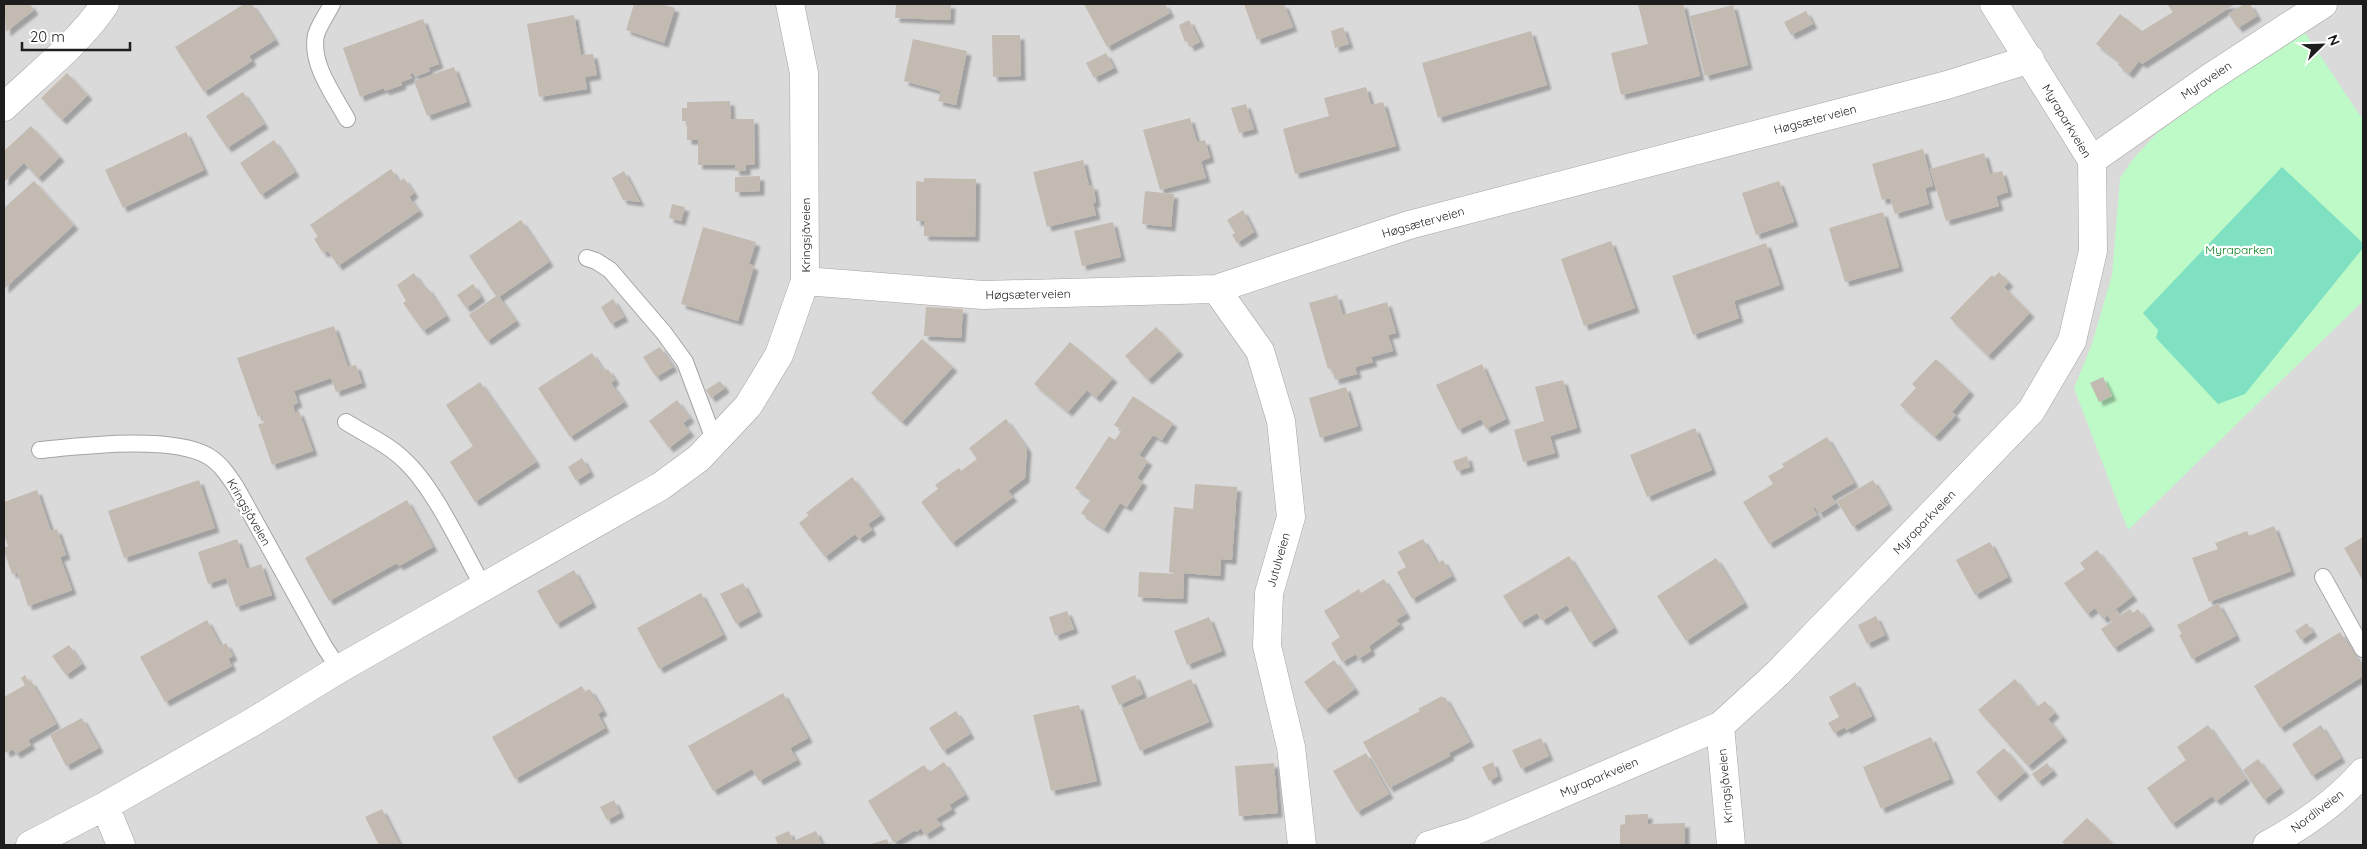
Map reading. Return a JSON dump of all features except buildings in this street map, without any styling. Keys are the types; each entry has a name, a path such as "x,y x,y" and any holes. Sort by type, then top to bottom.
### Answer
{"street":[{"path":"4,107 74,40 96,17 105,4"},
{"name":"Kringsjåveien","path":"30,845 105,806 251,724 339,669 661,486 699,458 748,406 778,355 805,281 804,73 790,4"},
{"name":"Myraparkveien","path":"1429,845 1474,831 1720,726 1778,673 2031,411 2072,340 2093,251 2092,160 1994,4"},
{"name":"Myraveien","path":"2092,160 2208,78 2323,4"},
{"name":"Høgsæterveien","path":"805,281 983,295 1216,289 1409,225 1947,84 2030,59"},
{"name":"Jutulveien","path":"1216,289 1260,351 1281,421 1291,517 1269,593 1267,646 1291,747 1302,845"},
{"name":"Kringsjåveien","path":"1720,726 1731,845"},
{"name":"Nordliveien","path":"2268,845 2312,816 2353,783 2363,772"},
{"path":"105,806 121,845"}],"lane":[{"path":"332,4 317,33 315,48 320,69 347,119"},
{"path":"587,258 596,261 610,270 664,333 685,362 715,442"},
{"path":"346,422 403,458 414,470 432,495 484,588"},
{"name":"Kringsjåveien","path":"40,450 140,444 174,447 207,456 222,467 236,487 324,646 339,669"},
{"path":"2323,577 2363,649"}],"shaded area":[{"path":"4,4 2363,4 2363,845 4,845"}],"green space":[{"name":"Myraparken","path":"2302,28 2363,120 2363,301 2128,530 2074,388 2092,344 2112,275 2120,178 2133,159 2156,134"},
{"path":"2282,167 2363,243 2363,248 2245,394 2218,404 2156,338 2158,330 2143,313"}]}
